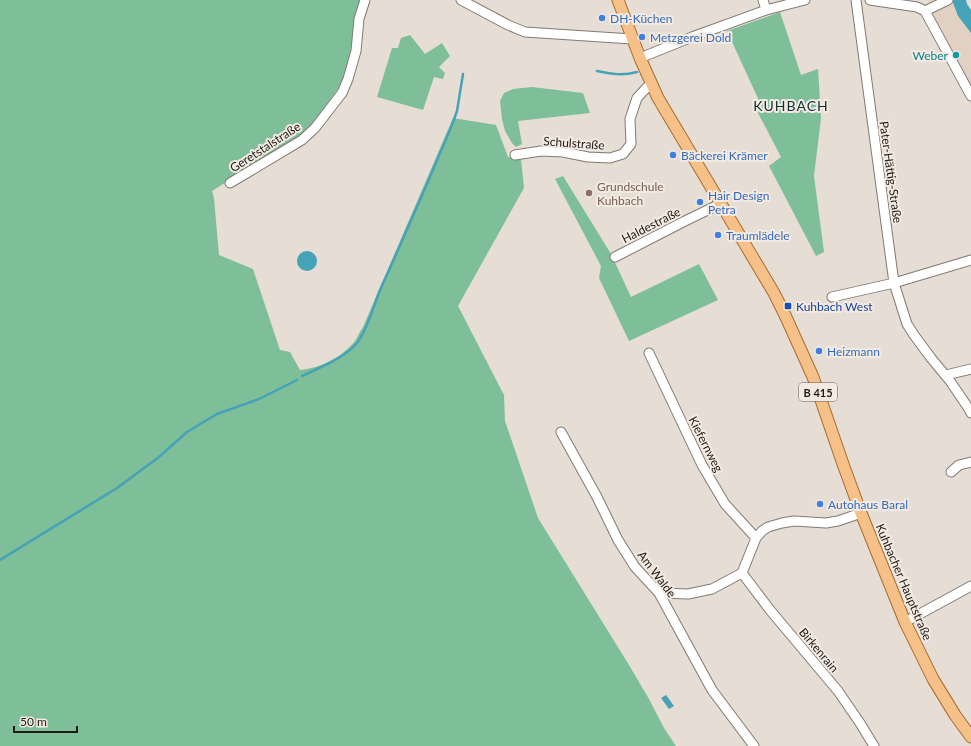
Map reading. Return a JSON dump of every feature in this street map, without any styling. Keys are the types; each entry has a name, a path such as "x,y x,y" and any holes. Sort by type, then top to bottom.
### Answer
{"main road":[{"name":"Kuhbacher Hauptstraße","path":"618,0 640,58 658,98 774,293 785,315 813,377 860,512 905,622 933,679 958,720 971,737"}],"street":[{"name":"Geretstalstraße","path":"230,183 302,140 315,128 342,93 348,79 356,51 359,19 364,0"},
{"path":"462,0 508,26 526,32 632,38"},
{"path":"763,0 766,10"},
{"path":"640,58 766,10 805,0"},
{"name":"Pater-Hättig-Straße","path":"856,0 894,283 907,324 918,341 946,376 971,413"},
{"path":"870,0 917,7 925,11 971,96"},
{"path":"925,11 948,0"},
{"name":"Schulstraße","path":"515,155 541,151 563,152 588,157 610,158 623,154 631,144 630,119 637,98 651,83"},
{"name":"Haldestraße","path":"615,257 720,204"},
{"path":"832,297 894,283 971,260"},
{"name":"Kiefernweg","path":"649,353 702,465 725,504 756,538"},
{"path":"946,376 971,369"},
{"name":"Am Walde","path":"561,432 597,497 618,540 635,567 660,592 712,690 754,746"},
{"path":"951,472 959,465 971,462"},
{"path":"660,592 688,594 712,588 742,573 756,538 762,531 768,528 794,521 826,523 838,521 860,512"},
{"name":"Birkenrain","path":"742,573 770,610 838,692 874,746"},
{"path":"905,622 971,586"}],"shaded area":[{"path":"951,0 955,6 958,16 971,33 971,92 952,57 928,1"}],"green space":[{"path":"0,0 361,0 346,73 340,86 307,131 212,191 214,198 219,255 253,269 280,350 290,352 300,370 316,367 330,361 344,352 355,341 363,327 453,118 496,125 508,157 521,159 524,188 458,306 504,395 505,421 538,518 629,665 664,728 676,746 0,746"},
{"path":"780,12 801,75 818,69 821,118 814,176 824,252 816,256 769,166 781,157 757,111 762,107 727,31"},
{"path":"410,35 425,54 442,43 450,56 439,67 445,73 443,79 434,77 423,110 377,97 392,48 398,48 401,38"},
{"path":"532,87 583,93 590,113 518,121 522,144 516,147 505,131 500,101 504,93 513,89"},
{"path":"563,176 611,254 631,297 699,264 718,300 629,341 599,278 601,266 555,179"}],"water":[{"path":"952,0 966,0 971,10 971,33 958,16"},
{"path":"307,251 314,254 317,261 314,268 307,271 300,268 297,261 300,254"},
{"path":"666,695 674,706 669,709 661,698"}],"waterway":[{"path":"597,71 617,74 637,72"},
{"path":"302,376 345,354 361,337 452,125 457,111 463,74"},
{"path":"0,560 117,488 159,457 187,432 217,414 259,399 297,380"}],"place":[{"name":"DH-Küchen","path":"602,18"},
{"name":"Metzgerei Dold","path":"642,37"},
{"name":"Weber","path":"956,55"},
{"name":"Bäckerei Krämer","path":"673,155"},
{"name":"Grundschule Kuhbach","path":"589,193"},
{"name":"Hair Design Petra","path":"700,202"},
{"name":"Traumlädele","path":"718,235"},
{"name":"Kuhbach West","path":"788,306"},
{"name":"Heizmann","path":"819,351"},
{"name":"Autohaus Baral","path":"820,504"}],"district":[{"name":"KUHBACH","path":"791,105"}]}
